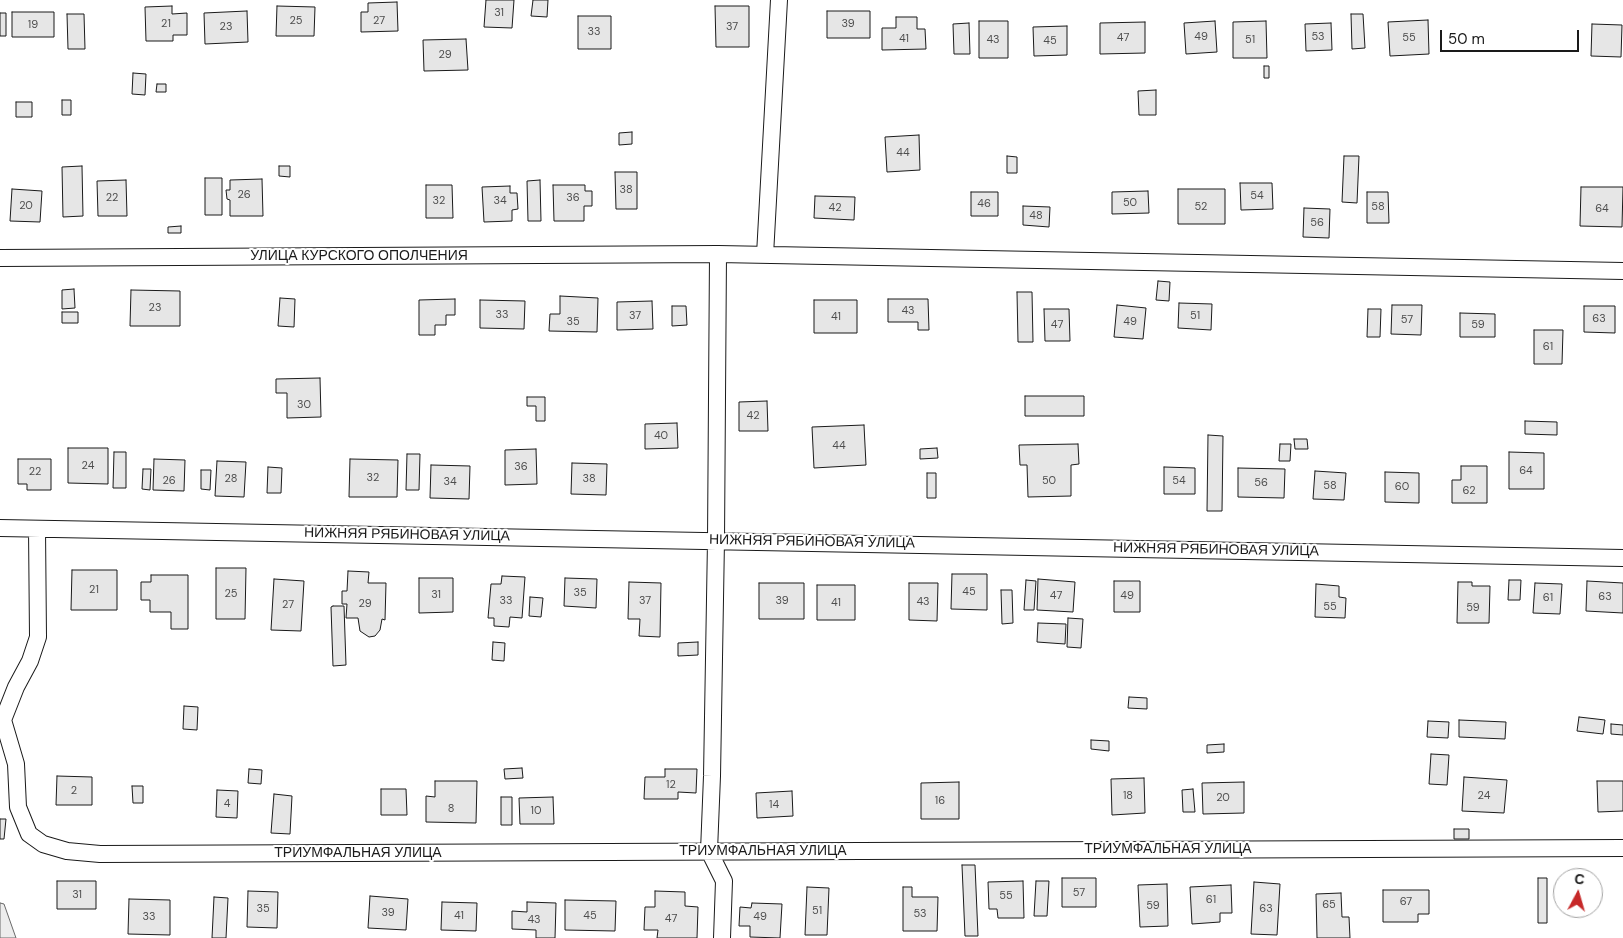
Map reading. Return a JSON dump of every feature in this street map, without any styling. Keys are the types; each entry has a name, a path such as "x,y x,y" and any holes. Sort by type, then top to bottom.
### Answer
{"street":[{"path":"765,255 779,0"},
{"path":"718,254 716,540 709,851 724,881 722,938"},
{"name":"УЛИЦА КУРСКОГО ОПОЛЧЕНИЯ","path":"0,258 718,254 1623,271"},
{"name":"НИЖНЯЯ РЯБИНОВАЯ УЛИЦА","path":"0,528 1623,558"},
{"path":"1,720 30,661 38,637 37,529"},
{"name":"ТРИУМФАЛЬНАЯ УЛИЦА","path":"1,720 16,764 18,807 29,834 43,844 68,852 120,854 1623,848"}],"shaded area":[{"path":"0,903 4,904 16,938 0,938"}],"building":[{"path":"486,0 514,0 512,28 484,27"},
{"path":"533,0 548,0 547,17 531,16"},
{"path":"397,2 398,31 361,32 361,12 368,12 368,3"},
{"path":"172,6 172,14 187,13 187,35 173,35 173,41 146,41 145,7"},
{"path":"277,6 315,7 314,36 276,36"},
{"path":"715,6 749,6 749,47 716,47"},
{"path":"247,11 248,42 205,44 204,13"},
{"path":"827,11 870,11 870,38 827,38"},
{"path":"12,12 54,12 54,37 12,37"},
{"path":"0,13 6,13 6,36 0,36"},
{"path":"67,14 84,14 85,49 68,49"},
{"path":"1351,14 1363,14 1365,48 1352,49"},
{"path":"578,16 611,16 611,49 578,49"},
{"path":"896,17 917,17 917,29 925,29 926,49 882,50 882,28 896,28"},
{"path":"1428,20 1429,54 1390,56 1388,22"},
{"path":"979,21 1008,21 1008,58 979,58"},
{"path":"1215,21 1217,52 1186,54 1184,23"},
{"path":"1266,21 1267,58 1233,58 1233,22"},
{"path":"1145,22 1145,53 1100,54 1100,23"},
{"path":"969,23 970,54 954,54 953,24"},
{"path":"1331,23 1332,50 1306,51 1305,24"},
{"path":"1592,24 1622,25 1621,57 1591,56"},
{"path":"1067,26 1067,55 1034,56 1033,27"},
{"path":"466,39 468,70 424,71 423,40"},
{"path":"1264,66 1269,66 1269,78 1264,78"},
{"path":"133,73 146,74 145,95 132,94"},
{"path":"157,84 166,84 166,92 156,92"},
{"path":"1156,90 1156,115 1139,115 1138,91"},
{"path":"62,100 71,100 71,115 62,115"},
{"path":"16,102 32,102 32,117 16,117"},
{"path":"632,132 632,144 619,145 619,133"},
{"path":"919,135 920,170 887,172 885,137"},
{"path":"1007,156 1017,157 1017,173 1007,173"},
{"path":"1344,156 1359,156 1357,203 1342,202"},
{"path":"82,166 83,216 63,217 62,167"},
{"path":"279,166 290,166 290,177 279,176"},
{"path":"615,172 637,172 637,209 616,209"},
{"path":"205,178 222,178 222,215 205,215"},
{"path":"262,179 263,216 230,216 230,200 227,199 226,190 230,190 230,180"},
{"path":"126,180 127,216 98,216 97,181"},
{"path":"540,180 541,221 528,221 527,181"},
{"path":"1240,183 1272,183 1273,209 1241,210"},
{"path":"426,185 452,185 453,218 426,218"},
{"path":"553,185 585,185 585,191 592,191 592,206 584,206 584,221 554,221"},
{"path":"510,186 510,193 517,193 518,209 512,210 512,221 484,222 482,187"},
{"path":"1581,187 1623,187 1622,227 1580,226"},
{"path":"12,189 42,191 40,222 10,221"},
{"path":"1178,189 1225,189 1225,224 1178,224"},
{"path":"1148,191 1149,213 1112,214 1112,192"},
{"path":"971,192 998,192 998,216 971,216"},
{"path":"1367,192 1388,192 1389,223 1367,223"},
{"path":"815,196 855,197 854,220 814,218"},
{"path":"1023,206 1050,207 1049,227 1023,225"},
{"path":"1304,208 1330,209 1329,238 1303,237"},
{"path":"181,226 181,233 168,233 168,227"},
{"path":"1158,281 1170,282 1169,301 1156,300"},
{"path":"74,289 75,308 62,309 62,290"},
{"path":"131,290 180,291 180,326 130,326"},
{"path":"1017,292 1032,292 1033,342 1018,342"},
{"path":"560,296 598,298 597,332 549,331 550,314 560,314"},
{"path":"280,298 295,299 294,327 278,326"},
{"path":"455,299 455,315 446,315 446,325 435,325 435,335 419,335 419,300"},
{"path":"888,299 928,299 929,330 918,330 918,322 888,322"},
{"path":"480,300 525,301 524,329 480,328"},
{"path":"814,300 857,300 857,333 814,333"},
{"path":"652,301 653,329 617,330 617,302"},
{"path":"1179,303 1212,304 1211,330 1178,328"},
{"path":"1117,305 1146,308 1143,339 1114,337"},
{"path":"1392,305 1422,305 1421,335 1391,334"},
{"path":"672,306 686,306 687,325 672,326"},
{"path":"1584,306 1615,306 1615,333 1584,332"},
{"path":"1044,309 1069,309 1070,341 1045,341"},
{"path":"1368,309 1381,309 1380,337 1367,337"},
{"path":"62,312 78,312 78,323 62,323"},
{"path":"1460,313 1495,314 1495,337 1460,337"},
{"path":"1534,330 1563,330 1562,364 1534,364"},
{"path":"320,378 321,417 287,418 287,393 276,393 276,379"},
{"path":"1025,396 1084,396 1084,416 1025,416"},
{"path":"527,397 545,397 545,421 536,421 536,406 527,406"},
{"path":"767,401 768,431 739,431 739,402"},
{"path":"1525,421 1557,422 1557,435 1525,434"},
{"path":"677,423 678,448 645,449 645,424"},
{"path":"864,425 866,465 814,468 812,427"},
{"path":"1208,435 1223,436 1222,511 1207,511"},
{"path":"1294,439 1307,439 1308,449 1295,449"},
{"path":"1078,444 1079,464 1071,465 1071,496 1028,497 1027,465 1020,465 1019,445"},
{"path":"1280,444 1291,444 1290,461 1279,461"},
{"path":"68,448 108,448 108,484 68,483"},
{"path":"937,448 938,458 920,459 920,449"},
{"path":"536,449 537,484 505,485 505,450"},
{"path":"114,452 126,452 126,488 113,488"},
{"path":"1509,452 1544,453 1544,489 1509,489"},
{"path":"407,454 420,454 419,490 406,490"},
{"path":"18,459 51,459 51,490 27,490 27,484 18,484"},
{"path":"154,459 185,460 184,491 153,490"},
{"path":"350,459 398,460 397,497 349,497"},
{"path":"217,461 246,462 244,497 215,496"},
{"path":"572,463 607,464 606,495 571,494"},
{"path":"431,465 470,466 469,499 430,498"},
{"path":"1461,466 1487,466 1487,503 1452,503 1452,480 1461,480"},
{"path":"268,467 282,468 281,493 267,493"},
{"path":"1164,467 1195,468 1195,494 1164,494"},
{"path":"1238,468 1285,469 1284,498 1238,497"},
{"path":"143,469 151,469 150,490 142,489"},
{"path":"201,470 211,470 210,490 201,489"},
{"path":"1315,471 1346,473 1344,500 1313,499"},
{"path":"1385,472 1419,473 1419,503 1385,502"},
{"path":"927,473 936,473 936,498 927,498"},
{"path":"216,568 246,568 245,619 216,619"},
{"path":"72,570 117,570 117,610 71,610"},
{"path":"348,571 369,572 368,583 386,583 385,620 382,619 380,630 375,636 369,637 360,631 358,618 346,618 347,604 342,604 342,591 347,591"},
{"path":"952,574 987,574 987,610 951,609"},
{"path":"151,575 188,575 188,629 171,629 171,612 150,612 150,600 141,600 141,582 151,582"},
{"path":"502,576 525,577 522,618 510,617 509,627 494,626 494,618 488,618 491,584 501,584"},
{"path":"419,578 453,578 453,612 419,613"},
{"path":"565,578 597,579 596,608 564,606"},
{"path":"274,579 304,581 301,631 271,630"},
{"path":"1038,579 1075,582 1073,612 1037,610"},
{"path":"1026,580 1036,581 1034,610 1024,610"},
{"path":"1509,580 1521,580 1520,600 1508,600"},
{"path":"1114,581 1140,581 1140,612 1114,612"},
{"path":"1587,581 1623,583 1623,613 1586,611"},
{"path":"629,582 661,583 660,637 639,636 640,619 628,619"},
{"path":"1458,582 1472,582 1472,586 1490,586 1489,623 1457,623"},
{"path":"759,583 804,583 804,619 759,619"},
{"path":"909,583 938,583 937,621 909,620"},
{"path":"1535,583 1562,584 1560,614 1533,613"},
{"path":"1316,584 1339,586 1339,597 1346,598 1345,618 1315,617"},
{"path":"817,585 855,585 855,620 817,620"},
{"path":"1001,590 1012,590 1013,623 1002,624"},
{"path":"530,597 543,598 541,617 529,616"},
{"path":"344,606 346,665 333,666 331,607"},
{"path":"1068,618 1083,619 1081,648 1067,647"},
{"path":"1038,623 1066,624 1065,644 1037,642"},
{"path":"493,642 505,643 504,661 492,660"},
{"path":"698,642 698,655 678,656 678,643"},
{"path":"1129,697 1147,698 1147,709 1128,708"},
{"path":"184,706 198,707 197,730 183,729"},
{"path":"1579,717 1605,720 1603,734 1577,731"},
{"path":"1459,720 1506,722 1505,739 1459,737"},
{"path":"1428,721 1449,722 1448,738 1427,737"},
{"path":"1611,724 1623,725 1623,735 1611,734"},
{"path":"1091,740 1109,741 1109,751 1091,749"},
{"path":"1224,744 1224,752 1207,753 1207,745"},
{"path":"1431,754 1449,755 1447,785 1429,784"},
{"path":"522,768 523,778 505,779 504,769"},
{"path":"249,769 262,770 261,784 248,783"},
{"path":"665,769 697,769 696,793 678,792 678,799 644,799 645,777 665,777"},
{"path":"57,776 92,777 92,805 56,805"},
{"path":"1464,777 1507,780 1504,813 1462,811"},
{"path":"1144,778 1145,813 1112,815 1111,779"},
{"path":"435,781 477,781 476,823 426,822 426,796 435,797"},
{"path":"1597,781 1623,781 1623,811 1598,812"},
{"path":"959,782 959,819 921,819 921,783"},
{"path":"1244,782 1244,813 1203,814 1202,783"},
{"path":"132,786 143,786 143,803 133,803"},
{"path":"381,789 406,789 407,815 381,815"},
{"path":"1193,789 1195,812 1183,812 1182,790"},
{"path":"217,790 238,791 237,818 216,817"},
{"path":"792,791 793,816 757,818 756,793"},
{"path":"274,794 292,796 290,834 271,833"},
{"path":"501,797 512,797 512,825 501,825"},
{"path":"553,797 554,824 520,824 519,798"},
{"path":"0,819 6,819 4,839 0,839"},
{"path":"1454,829 1469,829 1469,839 1454,839"},
{"path":"962,865 975,865 978,936 965,936"},
{"path":"1062,878 1096,878 1096,907 1062,907"},
{"path":"1538,878 1547,878 1547,923 1538,923"},
{"path":"57,881 96,881 96,909 57,909"},
{"path":"1023,881 1024,918 998,918 997,909 989,909 988,882"},
{"path":"1036,881 1049,881 1047,916 1034,916"},
{"path":"1254,882 1280,884 1277,935 1251,934"},
{"path":"1167,884 1168,926 1140,927 1138,885"},
{"path":"1231,885 1232,913 1220,913 1220,922 1192,924 1190,887"},
{"path":"807,887 829,888 827,935 805,935"},
{"path":"903,887 912,887 912,897 938,897 937,931 903,931"},
{"path":"1383,890 1429,890 1429,914 1418,914 1418,922 1383,922"},
{"path":"248,891 278,892 277,928 247,927"},
{"path":"655,891 685,892 685,906 698,907 697,938 657,938 658,930 644,930 645,907 655,907"},
{"path":"1341,893 1342,917 1349,917 1350,938 1317,938 1316,894"},
{"path":"370,896 408,899 406,930 368,928"},
{"path":"214,897 228,898 226,938 212,938"},
{"path":"129,899 170,900 170,935 128,934"},
{"path":"565,900 616,901 615,931 565,930"},
{"path":"442,902 477,903 476,931 441,930"},
{"path":"527,902 556,903 555,938 536,938 536,930 512,929 512,911 527,912"},
{"path":"752,903 782,904 780,938 750,937 750,926 739,926 740,907 751,908"}]}
